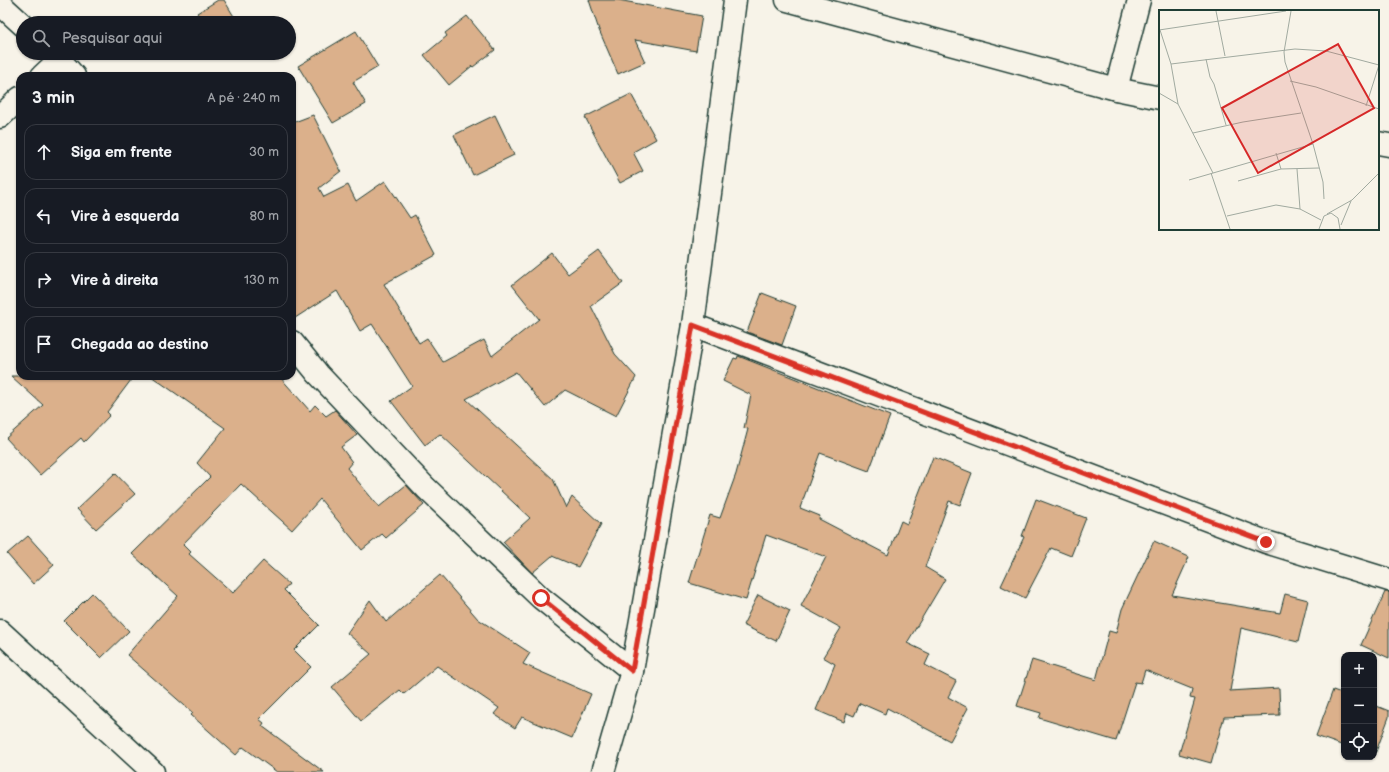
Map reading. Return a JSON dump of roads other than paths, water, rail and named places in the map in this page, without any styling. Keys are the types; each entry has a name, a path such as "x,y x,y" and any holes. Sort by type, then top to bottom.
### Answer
{"street":[{"path":"603,772 632,671 693,325 735,0"},
{"path":"788,0 1116,89 1159,98"},
{"path":"1116,89 1139,0"},
{"path":"0,4 16,19"},
{"path":"45,72 54,60"},
{"path":"60,60 71,72"},
{"path":"0,117 16,102"},
{"path":"1379,143 1389,145"},
{"path":"693,325 1266,542 1389,580"},
{"path":"296,347 318,374 426,488 541,598 632,671"},
{"path":"0,632 153,772"}]}
